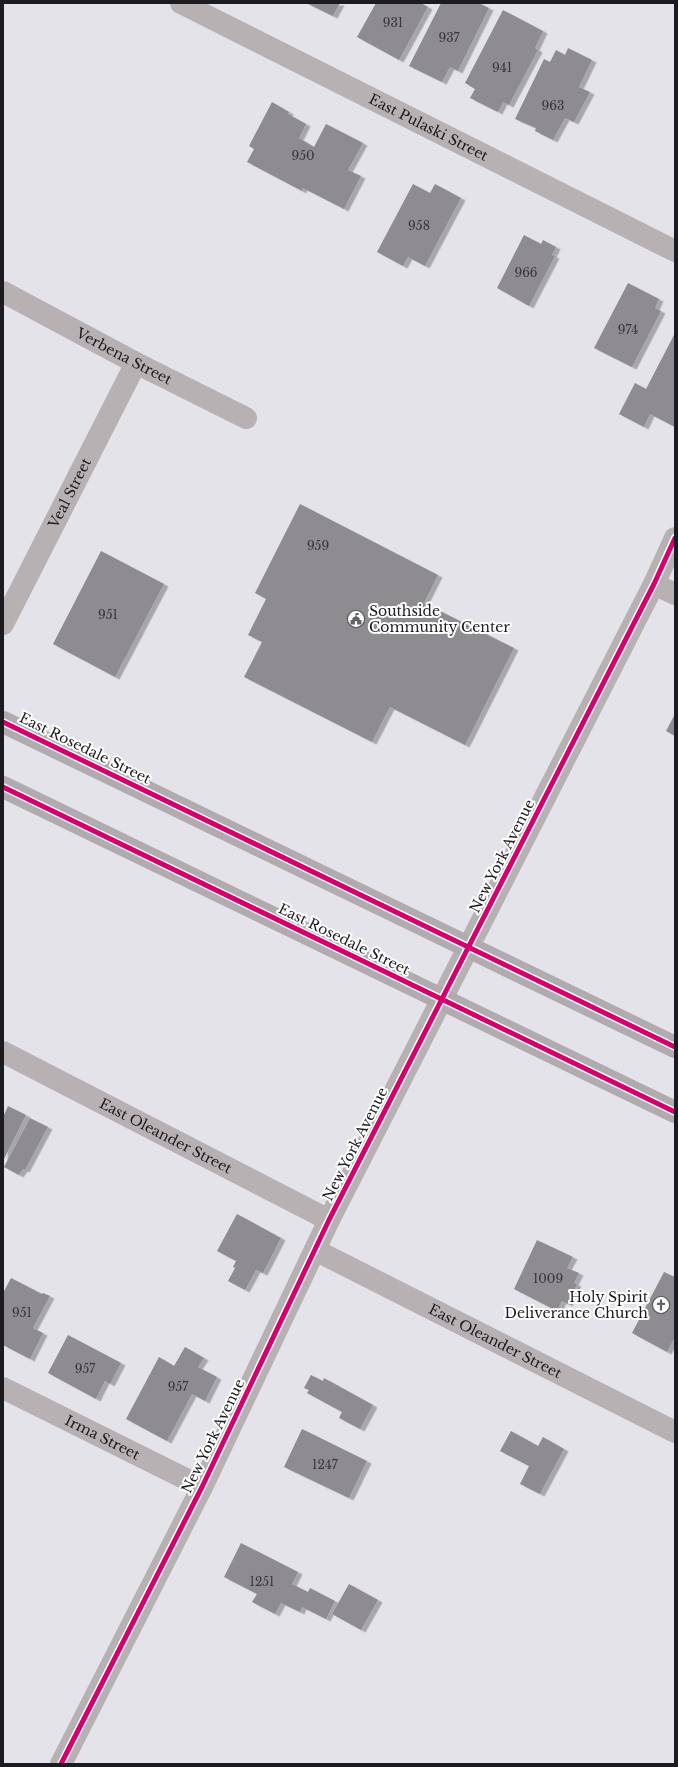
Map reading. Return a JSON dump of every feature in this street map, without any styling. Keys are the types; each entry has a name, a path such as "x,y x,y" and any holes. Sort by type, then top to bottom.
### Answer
{"main road":[{"name":"East Rosedale Street","path":"3,722 470,946 675,1047"},
{"name":"East Rosedale Street","path":"3,787 675,1112"}],"street":[{"name":"East Pulaski Street","path":"182,3 675,251"},
{"name":"Verbena Street","path":"3,292 136,363 246,418"},
{"name":"Veal Street","path":"3,624 136,363"},
{"name":"New York Avenue","path":"61,1764 202,1487 329,1220 654,584 675,538"},
{"path":"654,584 675,594"},
{"name":"East Oleander Street","path":"3,1052 329,1220"},
{"name":"East Oleander Street","path":"315,1250 675,1432"},
{"name":"Irma Street","path":"3,1388 202,1487"}],"building":[{"path":"306,3 340,3 333,16"},
{"path":"376,3 421,3 428,7 399,60 357,37"},
{"path":"441,3 479,3 489,8 458,71 450,67 442,82 409,66"},
{"path":"503,10 543,31 535,48 538,50 509,105 503,102 498,112 470,98 475,89 465,83"},
{"path":"568,48 592,60 579,87 590,92 574,122 565,118 553,140 535,131 536,128 515,119 544,59 550,62 556,50 565,55"},
{"path":"272,102 289,112 288,114 306,124 299,138 314,147 326,124 363,143 348,170 361,176 344,209 303,188 302,191 247,162 254,149 249,146"},
{"path":"413,184 430,193 435,184 461,198 425,266 408,257 403,266 377,252"},
{"path":"524,235 541,244 543,240 556,247 552,255 555,256 529,306 497,288"},
{"path":"628,283 659,299 655,308 661,311 632,367 594,348"},
{"path":"675,333 675,427 650,414 644,427 619,414 635,383 646,389"},
{"name":"Southside Community Center","path":"300,504 438,575 424,603 514,648 465,745 390,707 372,742 244,677 262,642 248,635 266,599 255,593"},
{"path":"101,551 164,584 115,677 53,644"},
{"path":"675,714 675,736 666,731"},
{"path":"8,1106 26,1115 3,1161 3,1117"},
{"path":"30,1118 48,1127 25,1170 23,1169 19,1175 4,1167"},
{"path":"237,1214 281,1238 263,1273 256,1270 245,1290 228,1281 235,1268 233,1267 236,1261 217,1251"},
{"path":"537,1240 573,1257 567,1268 579,1273 574,1283 577,1284 568,1304 562,1301 557,1311 514,1289"},
{"name":"Holy Spirit Deliverance Church","path":"664,1272 675,1277 675,1337 667,1352 632,1333"},
{"path":"11,1278 42,1294 43,1293 50,1296 33,1328 43,1333 30,1359 3,1345 3,1293"},
{"path":"68,1335 121,1363 110,1384 105,1381 96,1399 48,1373"},
{"path":"185,1347 204,1358 198,1367 217,1377 205,1401 192,1394 167,1441 126,1419 159,1357 174,1366"},
{"path":"311,1375 323,1381 324,1378 373,1405 360,1429 339,1418 342,1412 307,1393 309,1390 304,1388"},
{"path":"302,1429 367,1461 349,1498 284,1467"},
{"path":"511,1431 538,1446 543,1437 564,1449 540,1494 520,1484 529,1466 500,1451"},
{"path":"241,1543 298,1572 292,1584 308,1592 310,1588 335,1601 326,1619 302,1607 300,1612 281,1603 275,1614 252,1602 257,1594 224,1577"},
{"path":"349,1584 378,1600 361,1630 332,1614"}],"cycle path":[{"path":"61,1764 202,1487 329,1220 654,584 675,538"},
{"path":"3,722 675,1047"},
{"path":"3,787 675,1112"}],"place":[{"name":"Southside Community Center","path":"356,619"},
{"name":"Holy Spirit Deliverance Church","path":"661,1305"}]}
